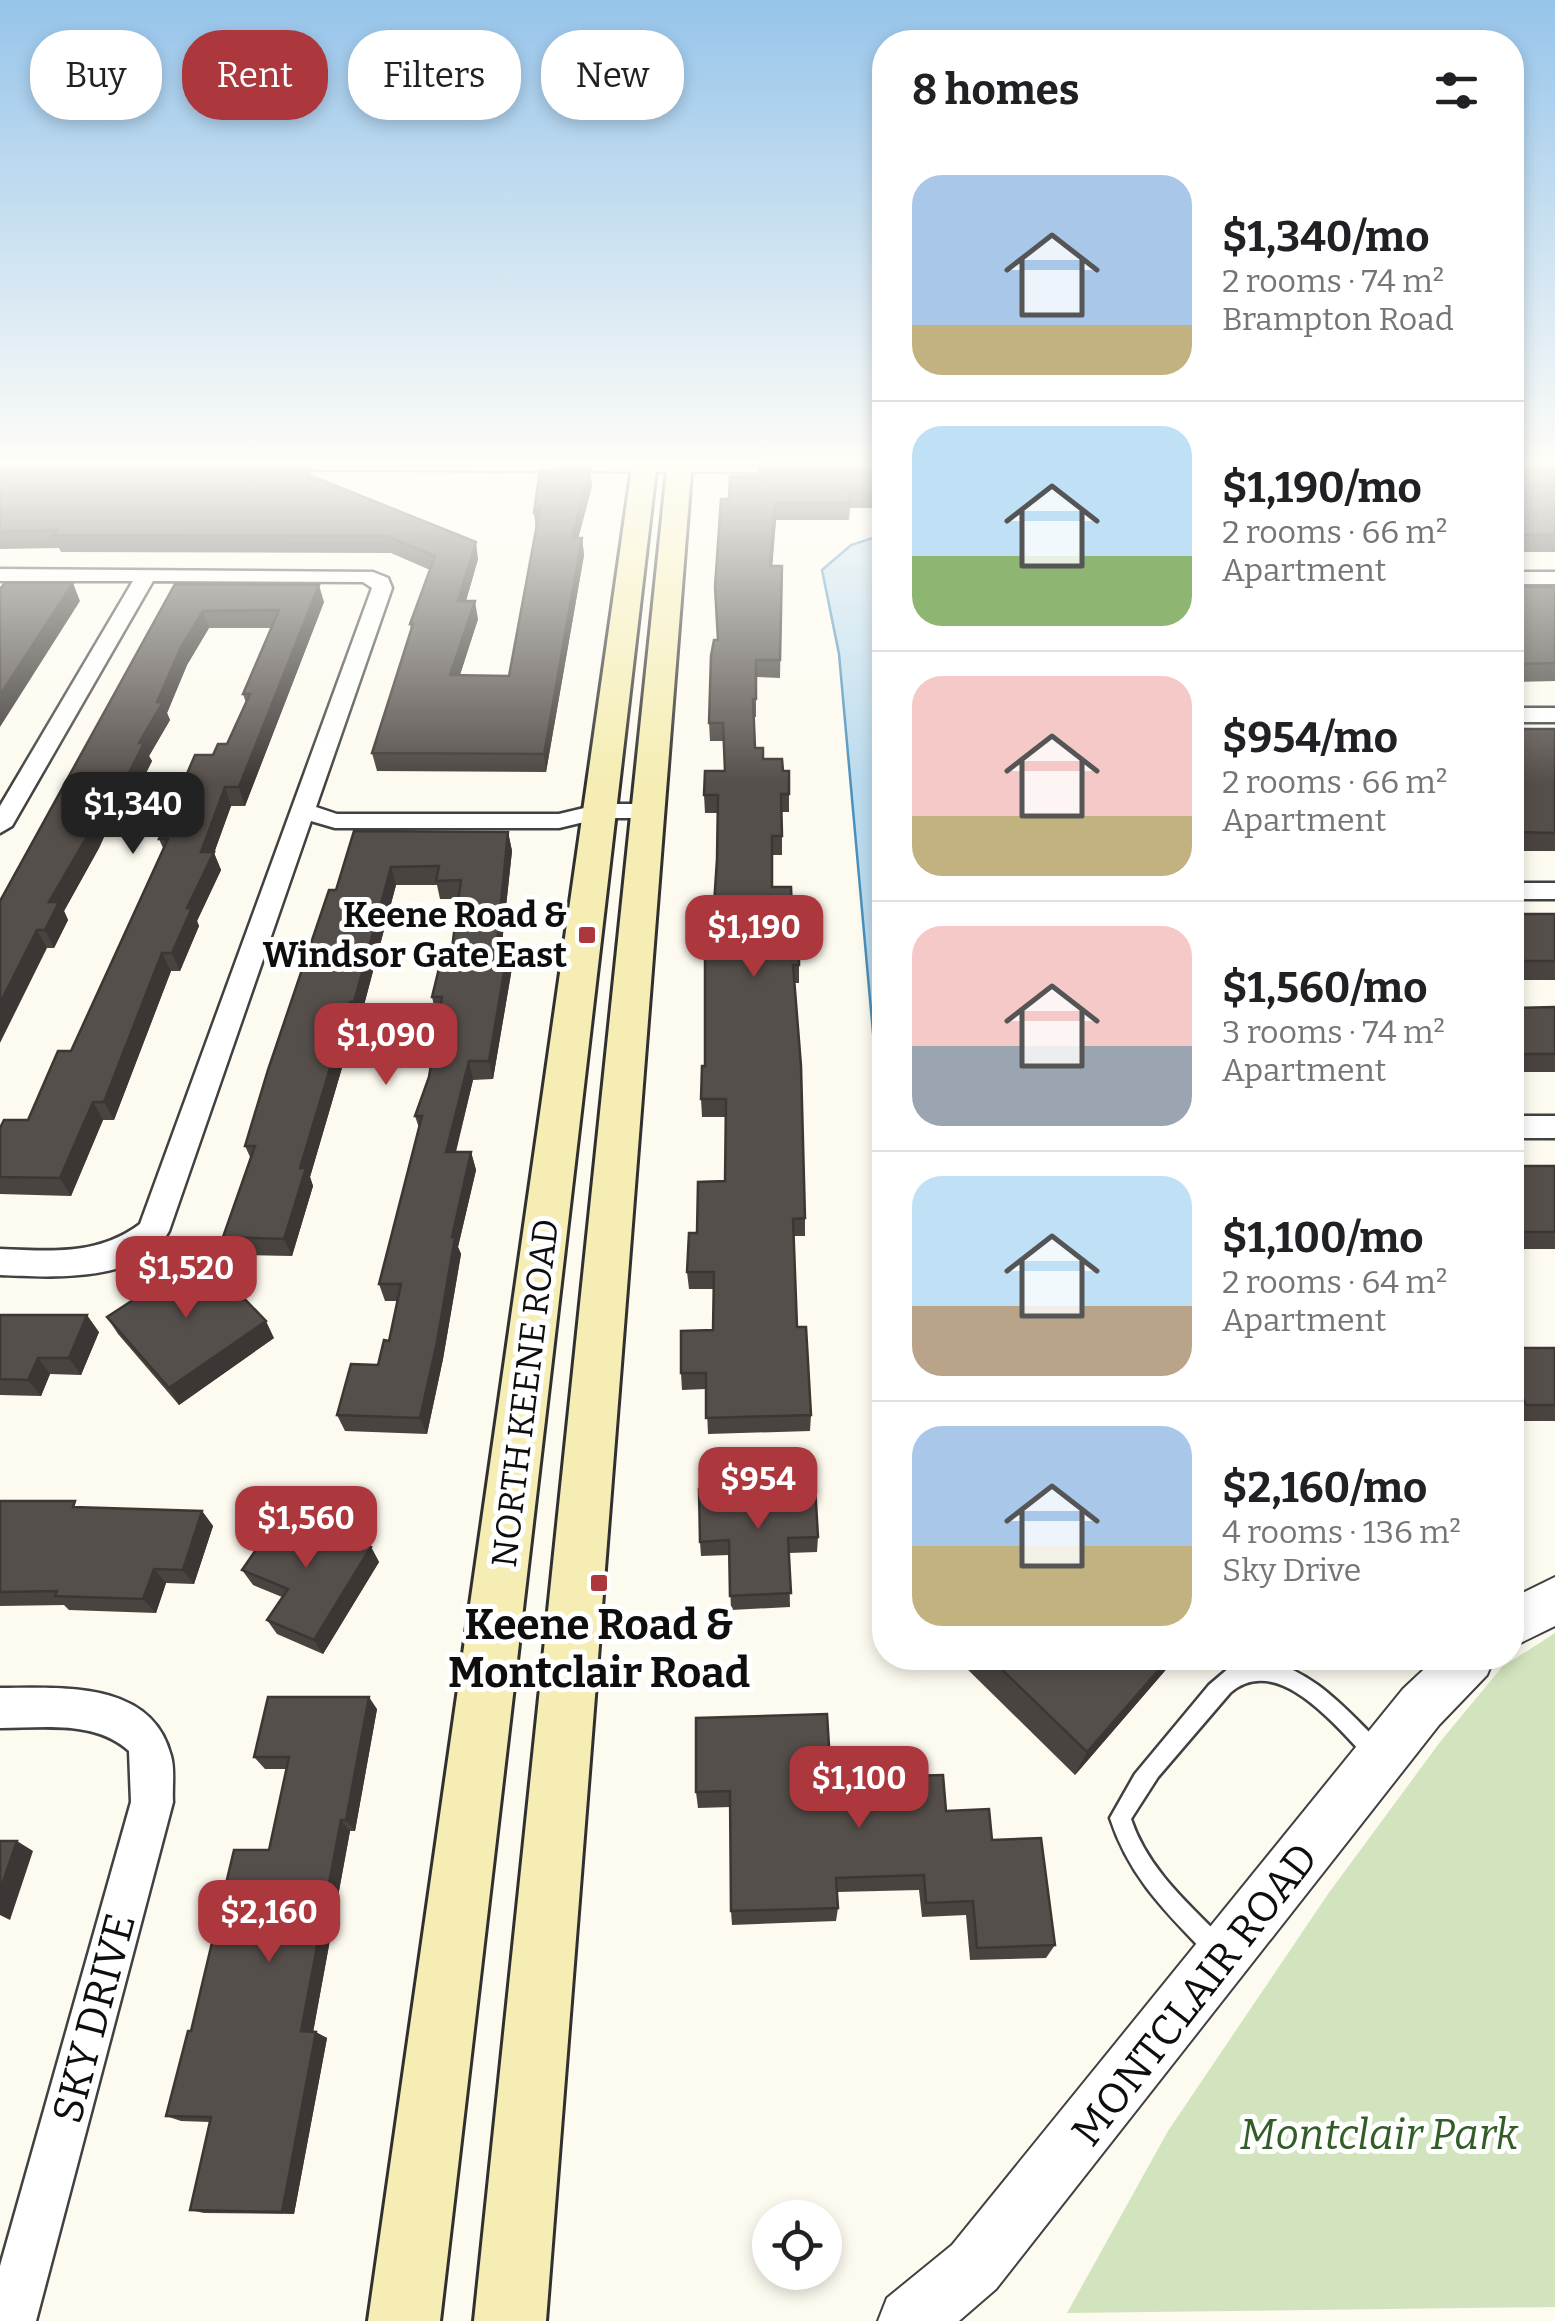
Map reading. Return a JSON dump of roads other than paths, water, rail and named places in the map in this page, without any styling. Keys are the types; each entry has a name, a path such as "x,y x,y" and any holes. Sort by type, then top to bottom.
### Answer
{"main road":[{"name":"NORTH KEENE ROAD","path":"404,2321 623,811 652,568"},
{"name":"NORTH KEENE ROAD","path":"510,2321 623,811 658,688 661,568"}],"street":[{"path":"0,576 366,576 381,582 382,588 153,1231 135,1248 88,1263 0,1262"},
{"path":"0,826 146,576"},
{"path":"1524,578 1555,578"},
{"path":"1524,715 1555,715"},
{"path":"304,812 335,821 559,821 623,811"},
{"path":"1524,891 1555,891"},
{"path":"1524,1127 1555,1127"},
{"path":"1524,1617 1555,1600"},
{"name":"MONTCLAIR ROAD","path":"910,2321 974,2267 1420,1707 1458,1670"},
{"name":"SKY DRIVE","path":"0,1708 85,1709 126,1720 151,1752 152,1802 10,2321"}],"lane":[{"path":"1224,1956 1146,1873 1126,1842 1120,1818 1132,1794 1218,1690 1237,1674 1252,1670 1293,1678 1380,1758"}],"water":[{"path":"872,568 872,1021 839,654 822,570"}],"place":[{"name":"Keene Road & Windsor Gate East","path":"587,935"},
{"name":"Keene Road & Montclair Road","path":"599,1583"}],"park label":[{"name":"Montclair Park","path":"1379,2134"}]}
